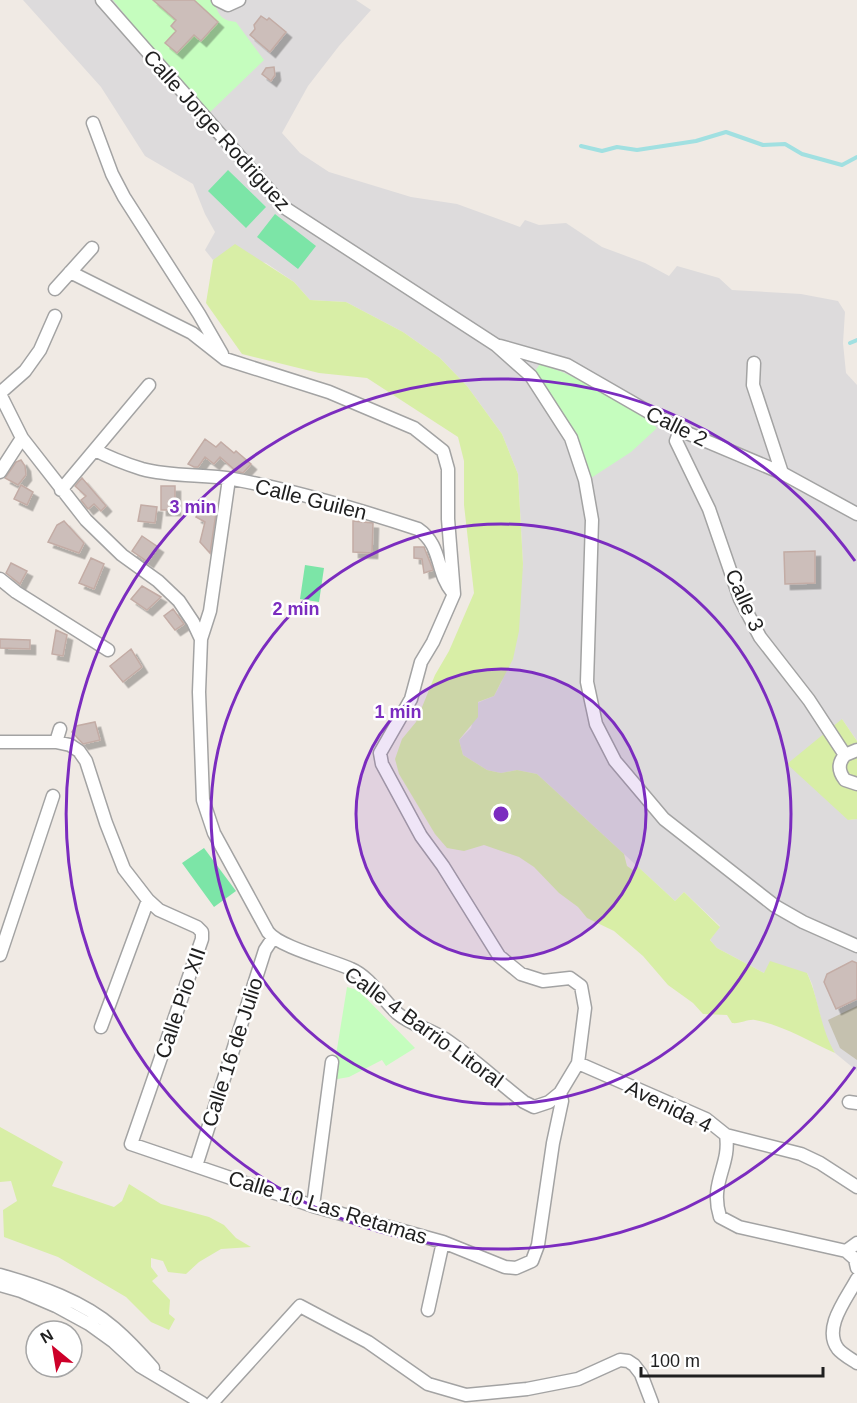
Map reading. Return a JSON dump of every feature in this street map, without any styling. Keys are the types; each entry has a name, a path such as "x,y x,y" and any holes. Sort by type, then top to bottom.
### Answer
{"street":[{"name":"Calle Jorge Rodriguez","path":"102,0 285,208 496,345"},
{"path":"218,0 228,5 239,0"},
{"path":"93,123 112,174 124,197 200,315 225,359"},
{"path":"55,289 92,248"},
{"path":"70,272 192,333 225,359 329,392 414,428 443,451 448,469 448,519 454,594 433,642 421,662 411,699 380,753 382,764 400,801 499,956 520,974 543,981 570,978 581,986 585,1008 578,1063 560,1093"},
{"path":"55,316 40,350 25,371 0,394 22,438 61,490 86,520 122,555 158,580 179,601 201,639"},
{"name":"Calle 2","path":"496,345 567,364 680,430 782,473 857,514"},
{"path":"496,345 531,376 548,401 571,438 585,480 592,520 587,682 596,724 615,761 664,819 775,906 803,922 857,946"},
{"path":"754,363 753,385 782,473"},
{"path":"61,490 149,385"},
{"name":"Calle 3","path":"680,430 676,441 709,509 740,599 760,637 851,753"},
{"path":"0,472 22,438"},
{"name":"Calle Guilen","path":"95,450 110,458 143,469 230,479 350,507 418,529 435,547 444,579 454,594"},
{"path":"230,479 210,611 201,639 203,800 214,833 273,938"},
{"path":"0,579 16,592 108,650"},
{"path":"0,742 56,742 60,729"},
{"name":"Calle Pio XII","path":"56,742 79,751 86,761 124,869 148,900 159,910 197,927 202,932 202,939 130,1144"},
{"path":"851,753 839,764 841,776 849,783 857,784"},
{"path":"0,955 53,796"},
{"path":"101,1028 148,900"},
{"name":"Calle 4 Barrio Litoral","path":"273,938 352,969 368,982 397,1013 409,1022 440,1036 474,1059 524,1102 534,1107 540,1106 560,1093"},
{"name":"Calle 16 de Julio","path":"196,1166 265,950 273,938"},
{"path":"313,1206 332,1062"},
{"name":"Avenida 4","path":"578,1063 706,1119 726,1135 728,1146 716,1188 716,1204 720,1217 749,1230 846,1251"},
{"name":"Calle 10 Las Retamas","path":"130,1144 313,1206 443,1242 505,1267 516,1268 532,1261 538,1245 553,1143 562,1101 560,1093"},
{"path":"726,1135 801,1154 820,1162 857,1187"},
{"path":"428,1310 443,1242"},
{"path":"857,1243 846,1251 855,1259 857,1268"},
{"path":"0,1275 49,1292 113,1327 162,1378"},
{"path":"857,1279 832,1325 832,1338 838,1350 857,1363"},
{"path":"0,1285 56,1306 89,1324 114,1342 140,1366 202,1403"},
{"path":"212,1403 300,1306 368,1342 428,1384 466,1395 527,1389 578,1379 620,1360 634,1365 641,1374 652,1403"}],"shaded area":[{"path":"23,0 356,0 371,10 308,86 282,133 300,153 329,172 411,197 457,204 520,227 525,220 539,225 566,223 602,247 645,263 669,276 677,266 719,278 732,290 801,294 838,301 845,312 843,343 846,373 857,385 857,741 842,719 848,820 857,819 857,1071 835,1053 826,1039 807,973 764,973 717,948 710,940 720,926 684,892 675,901 537,774 517,770 501,773 487,770 463,755 459,740 471,728 477,703 494,696 502,681 523,564 518,474 502,434 467,386 440,358 403,332 346,302 310,300 294,282 266,263 224,254 213,260 205,250 215,232 193,184 145,156 101,87"},
{"path":"857,1006 857,1060 840,1048 828,1020"}],"green space":[{"path":"113,0 213,0 220,16 236,22 264,60 206,116"},
{"path":"228,170 266,207 246,228 208,191"},
{"path":"275,214 316,246 298,269 257,237"},
{"path":"235,244 294,282 310,300 346,302 403,332 440,358 467,386 502,434 518,474 523,564 519,631 513,659 494,696 478,702 478,717 459,740 463,755 487,770 501,773 517,770 537,774 624,854 627,866 636,872 635,864 675,901 684,892 720,927 710,940 717,948 764,973 770,961 807,973 826,1034 835,1053 765,1022 752,1020 732,1023 727,1015 703,1014 693,1003 668,985 643,956 614,931 587,918 534,867 519,857 484,845 464,851 447,848 435,834 399,774 395,759 402,739 416,722 435,675 449,651 474,593 464,505 464,461 458,437 367,378 319,373 242,354 206,303 213,260"},
{"path":"540,364 602,391 632,409 657,428 631,452 591,478 574,436 535,371"},
{"path":"305,565 324,568 319,602 300,599"},
{"path":"842,719 857,741 857,819 848,820 787,764"},
{"path":"204,848 236,891 214,907 182,863"},
{"path":"347,987 358,990 415,1048 386,1066 382,1060 349,1077 332,1080"},
{"path":"0,1127 63,1162 52,1186 114,1207 122,1201 129,1184 161,1204 209,1217 224,1225 236,1238 251,1247 221,1249 199,1262 186,1274 168,1272 163,1261 151,1258 151,1267 158,1276 152,1281 170,1300 169,1314 175,1319 169,1330 151,1322 126,1297 58,1257 4,1237 3,1210 17,1201 11,1181 0,1182"}],"building":[{"path":"153,0 194,0 218,22 201,41 194,35 177,53 165,43 176,31 171,26 176,20"},
{"path":"261,16 267,20 269,18 286,32 270,52 250,35"},
{"path":"274,67 275,75 271,81 262,74 266,68"},
{"path":"205,439 216,447 221,442 251,464 243,473 236,471 220,457 214,464 205,457 198,467 188,464"},
{"path":"21,460 25,466 26,475 18,485 5,478 16,462"},
{"path":"82,478 106,506 101,511 94,504 88,509 81,500 86,496 75,486"},
{"path":"21,485 33,492 27,505 14,499"},
{"path":"161,486 175,486 175,510 161,510"},
{"path":"141,505 157,507 155,523 138,521"},
{"path":"204,506 216,513 210,553 200,542 205,522 196,517"},
{"path":"64,521 84,543 79,553 48,542 57,525"},
{"path":"353,521 373,523 372,553 353,552"},
{"path":"142,536 158,547 148,562 132,551"},
{"path":"414,547 424,547 433,570 424,573 422,559 414,558"},
{"path":"815,551 815,583 785,584 784,552"},
{"path":"91,558 104,564 94,589 79,583"},
{"path":"11,563 27,571 20,584 6,573"},
{"path":"142,586 161,597 147,610 131,599"},
{"path":"173,609 184,624 175,630 164,616"},
{"path":"56,630 67,635 63,656 52,654"},
{"path":"0,639 30,640 30,649 0,648"},
{"path":"131,649 142,667 123,682 110,666"},
{"path":"95,722 100,740 83,744 72,732 76,726"},
{"path":"852,961 857,963 857,999 836,1009 824,982 827,974"}],"waterway":[{"path":"581,146 602,151 617,147 637,150 696,141 726,132 763,145 785,144 802,154 842,165 857,157"},
{"path":"850,343 857,340"}]}
